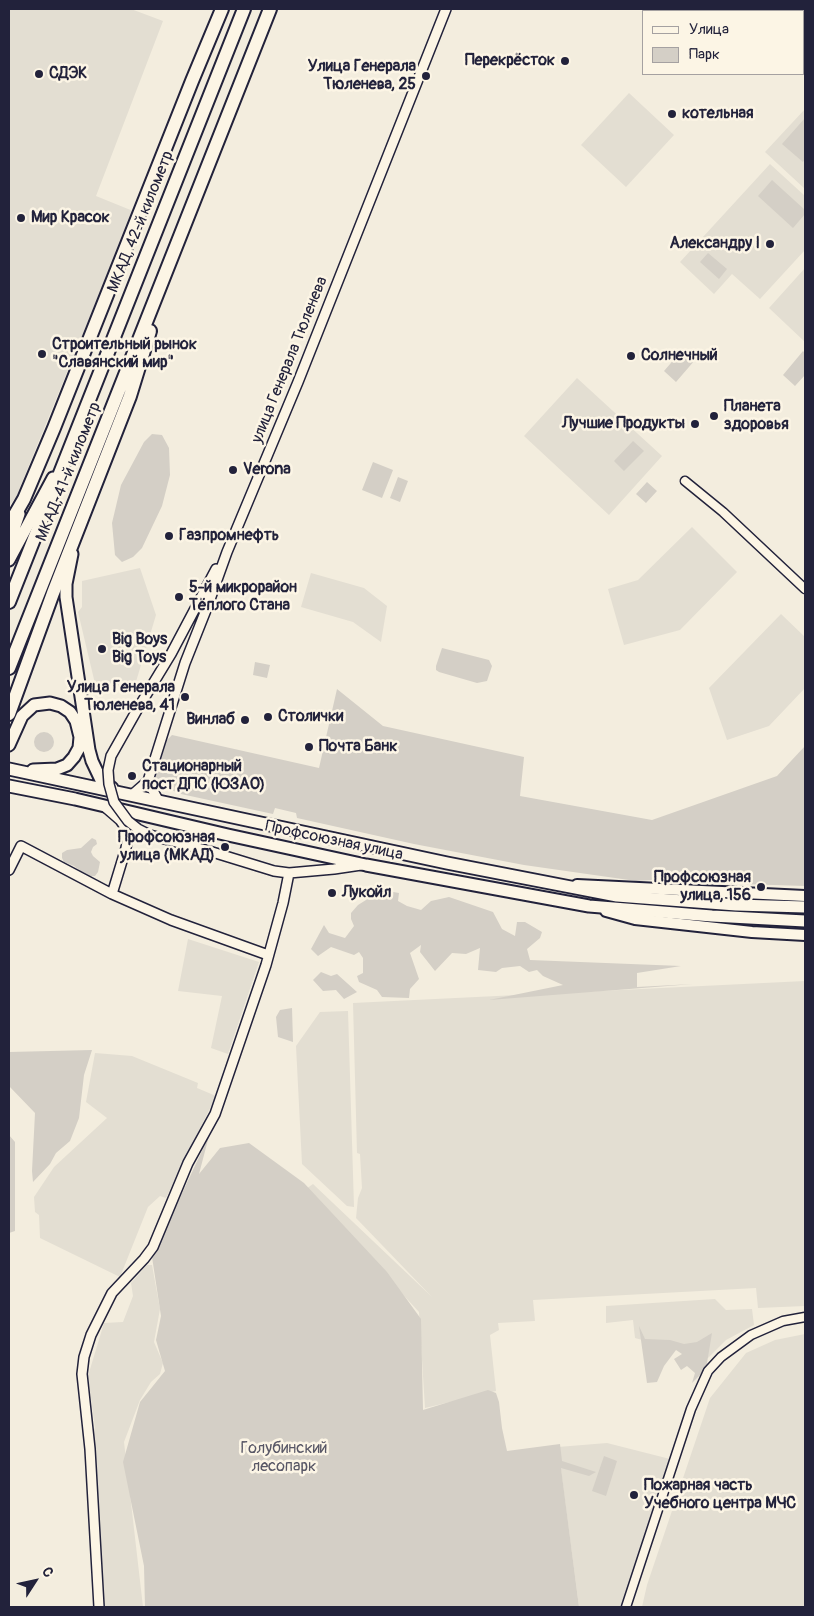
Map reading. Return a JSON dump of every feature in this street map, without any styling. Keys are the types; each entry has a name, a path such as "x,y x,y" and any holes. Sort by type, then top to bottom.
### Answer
{"highway":[{"path":"9,525 24,498 222,9"},
{"name":"МКАД, 42-й километр","path":"70,448 244,9"},
{"path":"11,724 27,666 53,593 130,396 147,342 160,287 270,9"},
{"name":"МКАД, 41-й километр","path":"9,668 160,287"},
{"name":"МКАД, 41-й километр","path":"9,602 70,448"}],"main road":[{"path":"9,560 70,448"},
{"path":"9,543 24,498"},
{"path":"76,533 66,584 66,597 92,761 100,780 127,794"},
{"path":"9,745 11,724 30,708 40,704 50,703 61,706 70,712 76,721 80,737 77,753 71,761 62,767 52,770 13,770"},
{"name":"Профсоюзная улица","path":"13,770 447,863 617,896 736,905 805,907"},
{"name":"Профсоюзная улица","path":"9,786 366,864 588,906 635,919 752,932 805,935"},
{"name":"Профсоюзная улица","path":"550,884 805,896"},
{"name":"Профсоюзная улица","path":"588,906 805,921"}],"street":[{"name":"улица Генерала Тюленева","path":"148,781 184,663 446,9"},
{"path":"685,481 723,512 805,589"},
{"path":"227,552 202,594 171,654 111,756 108,770 109,784 114,802 128,821 138,829 274,871 289,873 334,870 366,864"},
{"path":"127,794 148,781 158,800"},
{"path":"104,807 120,820 128,836 112,894"},
{"path":"9,870 21,846 112,894 171,920 268,955"},
{"path":"100,1607 90,1449 82,1374 84,1357 91,1335 112,1293 153,1247 188,1162 215,1114 268,955 283,903 289,873"},
{"path":"626,1607 690,1409 708,1371 720,1356 751,1335 783,1321 805,1317"}],"shaded area":[{"name":"Строительный рынок \"Славянский мир\"","path":"9,9 131,9 163,21 96,196 133,211 16,497 9,506"},
{"path":"629,93 674,135 626,187 581,145"},
{"path":"805,109 805,189 765,152"},
{"path":"770,164 805,196 805,250 760,299 732,274 714,294 680,262"},
{"path":"805,268 805,342 769,308"},
{"path":"577,378 662,456 609,515 524,436"},
{"path":"692,527 737,572 680,630 624,645 608,589 638,580"},
{"path":"140,568 156,615 135,685 97,692 78,612 82,607 82,581"},
{"path":"311,573 364,588 387,606 381,642 353,622 301,607"},
{"path":"781,614 805,637 805,688 769,726 727,740 709,688"},
{"path":"188,939 259,962 228,1054 211,1048 222,996 178,991"},
{"path":"805,981 805,1306 758,1308 756,1288 533,1300 535,1321 498,1323 499,1330 490,1335 496,1391 425,1408 419,1312 306,1189 313,1184 432,1297 356,1218 358,1198 362,1188 360,1154 357,1153 353,1003"},
{"path":"348,1011 354,1207 347,1206 302,1164 296,1046 320,1012"},
{"path":"95,1053 132,1056 198,1083 197,1088 216,1096 166,1198 160,1196 148,1207 120,1277 40,1238 39,1215 35,1212 34,1197 54,1167 107,1118 86,1102"},
{"path":"147,1265 152,1265 160,1309 154,1342 163,1363 160,1374 151,1382 140,1400 124,1442 143,1607 102,1607 92,1431 95,1428 88,1376 104,1323 123,1322 133,1296 131,1283"},
{"path":"715,1299 726,1310 752,1309 754,1325 726,1340 708,1358 635,1338 633,1320 606,1323 606,1306"},
{"path":"805,1334 805,1607 642,1607 647,1585 710,1398 746,1353 775,1340"},
{"path":"607,1443 670,1459 622,1607 579,1607 558,1447"}],"green space":[{"path":"805,118 805,159 803,162 782,144"},
{"path":"772,180 805,210 805,214 793,228 758,196"},
{"path":"708,253 727,269 719,279 700,262"},
{"path":"683,349 695,360 676,382 664,371"},
{"path":"803,351 805,353 805,375 795,386 783,375"},
{"path":"152,434 162,435 169,448 170,475 162,506 142,548 133,557 122,562 115,555 112,523 121,485 144,442"},
{"path":"633,441 644,451 624,471 614,461"},
{"path":"373,462 393,470 382,498 362,490"},
{"path":"398,477 408,481 400,502 390,498"},
{"path":"647,482 657,491 646,503 636,494"},
{"path":"442,648 489,660 492,666 487,681 477,683 436,670"},
{"path":"255,662 270,665 267,678 253,675"},
{"path":"337,689 383,726 524,757 520,796 652,820 777,776 805,746 805,886 710,883 710,875 654,872 652,880 636,881 524,865 414,844 297,818 296,813 275,808 273,814 181,794 160,785 156,780 167,740 172,735 319,768"},
{"path":"44,732 51,735 54,742 51,749 44,752 37,749 34,742 37,735"},
{"path":"92,838 96,840 97,844 91,852 100,862 95,876 85,875 74,866 64,862 62,858 62,853 67,850 81,848"},
{"path":"370,888 399,893 398,901 421,910 431,901 449,897 493,912 502,929 515,936 517,922 525,922 542,932 540,938 527,949 530,960 681,966 637,973 637,987 693,984 489,1000 563,985 543,976 537,970 529,972 520,966 502,968 496,972 478,970 480,948 466,954 452,953 435,971 420,952 421,945 410,953 419,979 410,989 409,998 382,997 377,990 359,982 357,976 363,973 363,958 359,952 354,955 331,947 318,956 311,949 324,925 329,933 345,938 354,926 351,913 366,900"},
{"path":"321,972 331,976 337,974 357,992 344,999 336,990 323,991 313,980"},
{"path":"292,1008 293,1042 278,1037 276,1017 280,1010"},
{"path":"92,1050 84,1075 79,1118 70,1141 56,1153 50,1164 33,1182 35,1113 9,1086 9,1052"},
{"path":"9,1135 15,1142 15,1231 9,1233"},
{"name":"Голубинский лесопарк","path":"209,1136 199,1174 220,1148 249,1143 304,1183 387,1272 421,1319 423,1410 488,1390 496,1393 499,1402 507,1451 560,1444 562,1461 596,1472 589,1476 561,1468 579,1607 145,1607 144,1566 123,1462 140,1402 165,1371 156,1340 161,1316 152,1257"},
{"path":"639,1326 645,1339 670,1340 684,1344 697,1342 712,1333 706,1369 692,1383 695,1373 687,1366 681,1370 674,1359 682,1354 676,1350 664,1366 657,1382 647,1383"},
{"path":"604,1456 617,1461 606,1496 592,1491"}],"place":[{"name":"Перекрёсток","path":"565,61"},
{"name":"СДЭК","path":"39,74"},
{"name":"Улица Генерала Тюленева, 25","path":"426,76"},
{"name":"котельная","path":"672,114"},
{"name":"Мир Красок","path":"21,218"},
{"name":"Александру I","path":"770,244"},
{"name":"Строительный рынок \"Славянский мир\"","path":"42,354"},
{"name":"Солнечный","path":"631,356"},
{"name":"Планета здоровья","path":"714,416"},
{"name":"Лучшие Продукты","path":"695,424"},
{"name":"Verona","path":"233,470"},
{"name":"Газпромнефть","path":"169,536"},
{"name":"5-й микрорайон Тёплого Стана","path":"179,597"},
{"name":"Big Boys Big Toys","path":"102,649"},
{"name":"Улица Генерала Тюленева, 41","path":"185,697"},
{"name":"Столички","path":"268,717"},
{"name":"Винлаб","path":"245,720"},
{"name":"Почта Банк","path":"309,747"},
{"name":"Стационарный пост ДПС (ЮЗАО)","path":"132,776"},
{"name":"Профсоюзная улица (МКАД)","path":"225,847"},
{"name":"Профсоюзная улица, 156","path":"761,887"},
{"name":"Лукойл","path":"332,893"},
{"name":"Пожарная часть Учебного центра МЧС","path":"634,1495"}]}
